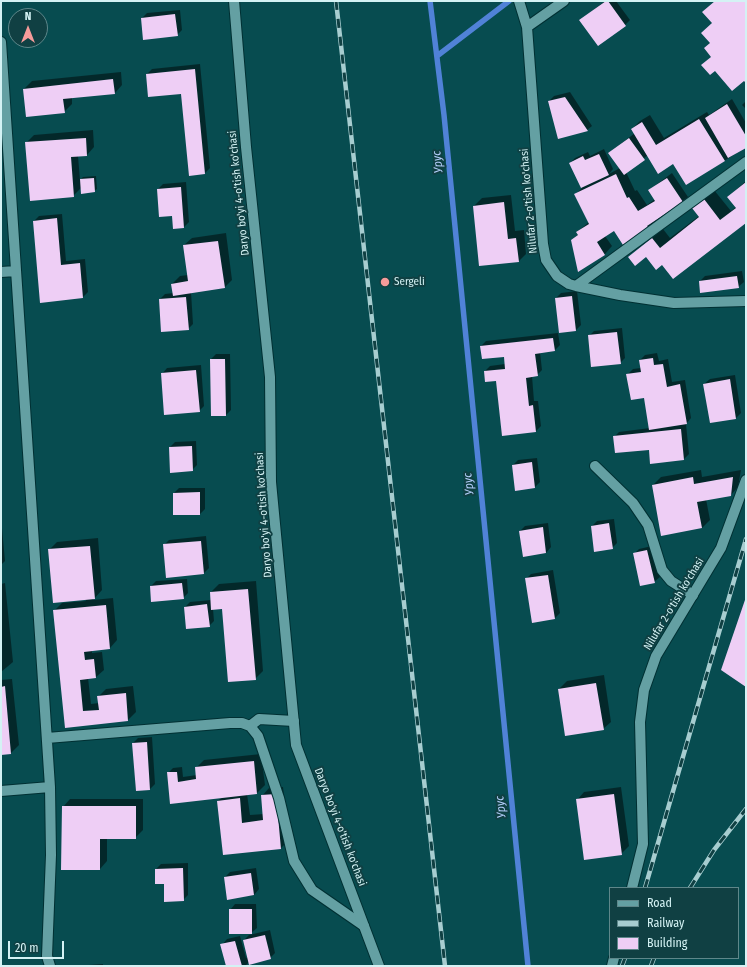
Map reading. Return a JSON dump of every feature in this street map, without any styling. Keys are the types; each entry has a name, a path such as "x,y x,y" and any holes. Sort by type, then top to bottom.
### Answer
{"street":[{"name":"Daryo bo'yi 4-o'tish ko'chasi","path":"234,1 246,147 270,377 271,482 296,745 379,966"},
{"name":"Nilufar 2-o'tish ko'chasi","path":"519,1 527,28 544,249 546,260 557,276 569,284 576,286 620,295 674,303 746,300"},
{"path":"527,28 564,1"},
{"path":"1,42 50,787 51,855 47,956 50,966"},
{"path":"576,286 746,162"},
{"path":"1,272 16,271"},
{"path":"595,466 633,503 648,525 662,570 671,581 694,595"},
{"name":"Nilufar 2-o'tish ko'chasi","path":"632,887 643,844 640,722 644,690 656,656 721,548 746,480"},
{"path":"250,726 259,719 294,722"},
{"path":"47,738 230,723 242,723 250,726 258,736 279,798 294,861 312,890 364,926"},
{"path":"1,791 50,787"}],"building":[{"path":"608,1 626,26 598,46 579,20"},
{"path":"715,1 746,1 746,83 744,81 732,91 715,71 710,75 701,65 711,57 704,48 710,43 701,33 712,23 702,12"},
{"path":"175,14 178,36 143,40 141,18"},
{"path":"195,69 205,174 189,176 181,94 148,97 146,74"},
{"path":"113,79 115,94 63,99 65,113 26,117 23,89"},
{"path":"565,97 588,131 558,139 548,101"},
{"path":"727,104 746,136 746,148 728,158 705,118"},
{"path":"699,119 725,161 686,185 673,164 658,174 631,129 642,122 656,145"},
{"path":"86,138 87,156 71,157 74,197 30,201 25,142"},
{"path":"629,138 645,160 624,175 608,153"},
{"path":"599,154 609,175 581,188 569,163 583,156 585,160"},
{"path":"616,174 627,198 629,197 638,211 655,201 648,190 667,178 683,202 647,226 649,228 623,245 614,231 597,242 605,255 578,272 571,240 578,235 576,232 589,224 574,194"},
{"path":"94,178 95,192 81,194 80,179"},
{"path":"746,182 746,223 673,279 662,265 656,270 646,257 635,266 628,257 652,238 660,248 699,217 692,208 704,199 720,220 736,208 727,197"},
{"path":"181,187 184,228 173,229 172,216 159,217 157,189"},
{"path":"504,202 508,239 516,238 519,262 479,266 473,206"},
{"path":"57,218 61,265 80,263 83,298 40,303 33,221"},
{"path":"218,241 225,288 173,296 171,284 188,281 183,245"},
{"path":"737,276 739,288 700,293 699,281"},
{"path":"572,296 576,331 559,333 555,298"},
{"path":"186,297 189,330 161,332 159,299"},
{"path":"617,332 621,364 591,367 588,335"},
{"path":"553,338 555,351 535,354 538,376 526,378 529,406 533,405 536,432 502,436 496,381 485,382 484,371 505,369 504,357 482,359 480,346"},
{"path":"653,358 654,365 663,364 667,387 680,384 687,424 649,430 644,398 631,400 626,374 641,372 639,360"},
{"path":"210,359 225,359 226,416 211,416"},
{"path":"196,370 200,412 164,415 161,373"},
{"path":"730,379 736,419 710,423 703,384"},
{"path":"681,429 684,460 650,464 649,450 615,453 613,436"},
{"path":"192,446 193,471 170,473 169,447"},
{"path":"532,462 535,488 515,491 512,465"},
{"path":"693,477 694,484 733,477 731,496 697,502 702,528 661,536 652,485"},
{"path":"200,492 200,515 173,515 173,493"},
{"path":"609,523 613,549 594,552 591,526"},
{"path":"543,527 546,553 523,557 519,531"},
{"path":"201,541 204,574 166,578 163,544"},
{"path":"90,546 95,599 53,603 48,549"},
{"path":"647,550 655,583 640,586 633,553"},
{"path":"548,575 555,619 532,623 525,578"},
{"path":"182,583 184,599 151,602 150,586"},
{"path":"248,589 256,680 228,682 222,609 211,610 210,592"},
{"path":"746,597 746,687 721,670"},
{"path":"207,604 210,627 186,629 184,607"},
{"path":"106,605 110,649 84,652 85,660 94,659 96,678 80,680 83,711 99,710 97,696 126,693 128,721 65,728 53,610"},
{"path":"596,683 604,730 565,736 558,689"},
{"path":"5,686 11,754 1,755 1,687"},
{"path":"147,742 150,790 136,791 132,743"},
{"path":"254,761 257,794 170,804 167,772 177,772 178,782 196,779 195,767"},
{"path":"276,794 281,849 223,855 217,801 240,798 242,823 263,820 261,795"},
{"path":"614,794 622,855 584,860 576,799"},
{"path":"62,806 136,806 136,839 100,839 100,870 61,870"},
{"path":"183,868 184,901 164,902 164,884 155,884 155,869"},
{"path":"251,873 254,895 227,900 224,877"},
{"path":"229,909 252,909 252,934 229,934"},
{"path":"265,935 271,959 249,965 243,940"},
{"path":"235,941 242,966 226,966 220,944"}],"waterway":[{"name":"Урус","path":"430,1 444,115 528,966"},
{"path":"437,56 509,1"}],"railway":[{"path":"336,1 445,966"},
{"path":"645,887 746,539"},
{"path":"691,887 714,850 746,809"},
{"path":"622,966 625,959"},
{"path":"651,966 654,959"}],"place":[{"name":"Sergeli","path":"385,282"}]}
